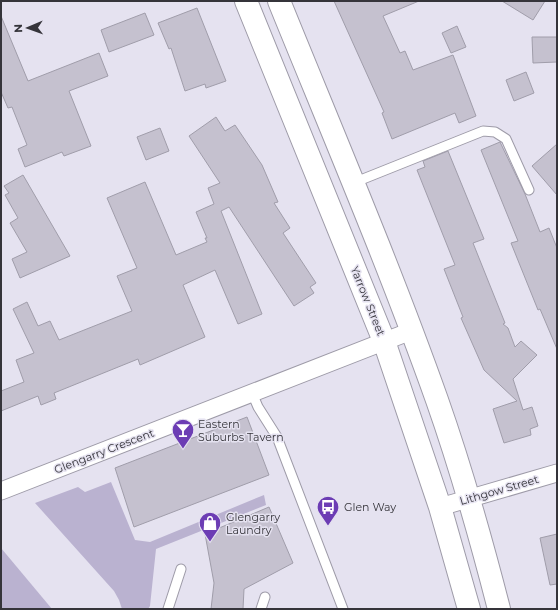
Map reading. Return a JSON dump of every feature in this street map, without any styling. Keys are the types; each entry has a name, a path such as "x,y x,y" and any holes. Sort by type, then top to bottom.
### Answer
{"street":[{"name":"Yarrow Street","path":"246,1 384,341 440,507 469,609"},
{"path":"279,1 353,183 438,402 468,499 499,609"},
{"name":"Glengarry Crescent","path":"1,491 411,331"},
{"name":"Lithgow Street","path":"440,507 557,473"}],"lane":[{"path":"353,183 483,130 495,132 506,139 529,190"},
{"path":"252,393 258,406 277,437 342,609"},
{"path":"168,609 181,569"},
{"path":"261,609 265,597"}],"shaded area":[{"path":"111,482 135,540 150,542 264,495 266,505 156,549 150,606 148,609 122,609 114,591 35,503 78,487 85,492"},
{"path":"1,548 52,609 1,609"}],"building":[{"path":"334,1 419,1 383,16 400,53 405,51 413,70 453,55 476,116 459,123 455,113 392,139 382,113 384,112"},
{"path":"502,1 545,1 533,20"},
{"path":"197,8 226,81 206,88 205,84 185,91 171,48 169,49 158,23"},
{"path":"145,13 154,35 109,52 101,30"},
{"path":"1,16 28,81 99,53 108,76 69,91 91,146 64,156 62,152 25,167 18,149 27,145 12,107 8,108 1,92"},
{"path":"457,26 466,47 451,53 442,33"},
{"path":"532,37 557,37 557,62 533,63"},
{"path":"526,72 534,93 514,101 506,80"},
{"path":"216,117 225,131 235,125 262,165 278,202 274,203 290,228 283,233 316,283 310,287 314,293 294,306 229,207 221,211 262,314 238,324 215,270 183,285 205,337 140,365 138,359 54,393 56,399 41,405 38,396 1,411 1,391 24,382 16,360 34,353 13,309 27,302 38,326 50,321 59,340 132,311 117,276 137,268 107,198 145,182 176,255 207,242 205,238 207,238 196,212 214,204 208,188 220,183 189,136"},
{"path":"160,128 169,151 146,160 137,137"},
{"path":"500,142 525,194 540,232 549,228 557,248 557,349 540,309 538,310 511,243 518,241 481,150"},
{"path":"557,144 557,195 532,166"},
{"path":"448,151 484,239 473,243 505,323 503,324 508,328 515,347 521,341 537,355 513,379 523,410 532,407 538,426 530,429 531,435 504,443 493,409 517,401 484,370 461,318 463,317 444,269 455,265 417,170 425,167 423,161"},
{"path":"23,175 70,256 20,278 12,259 27,252 10,223 18,218 5,195 9,193 4,186"},
{"path":"247,417 269,475 134,527 115,468"},
{"path":"269,507 293,563 244,589 243,609 211,609 214,583 205,534"},
{"path":"557,534 557,584 550,585 540,538"}],"place":[{"name":"Eastern Suburbs Tavern","path":"183,450"},
{"name":"Glen Way","path":"328,526"},
{"name":"Glengarry Laundry","path":"210,542"}]}
